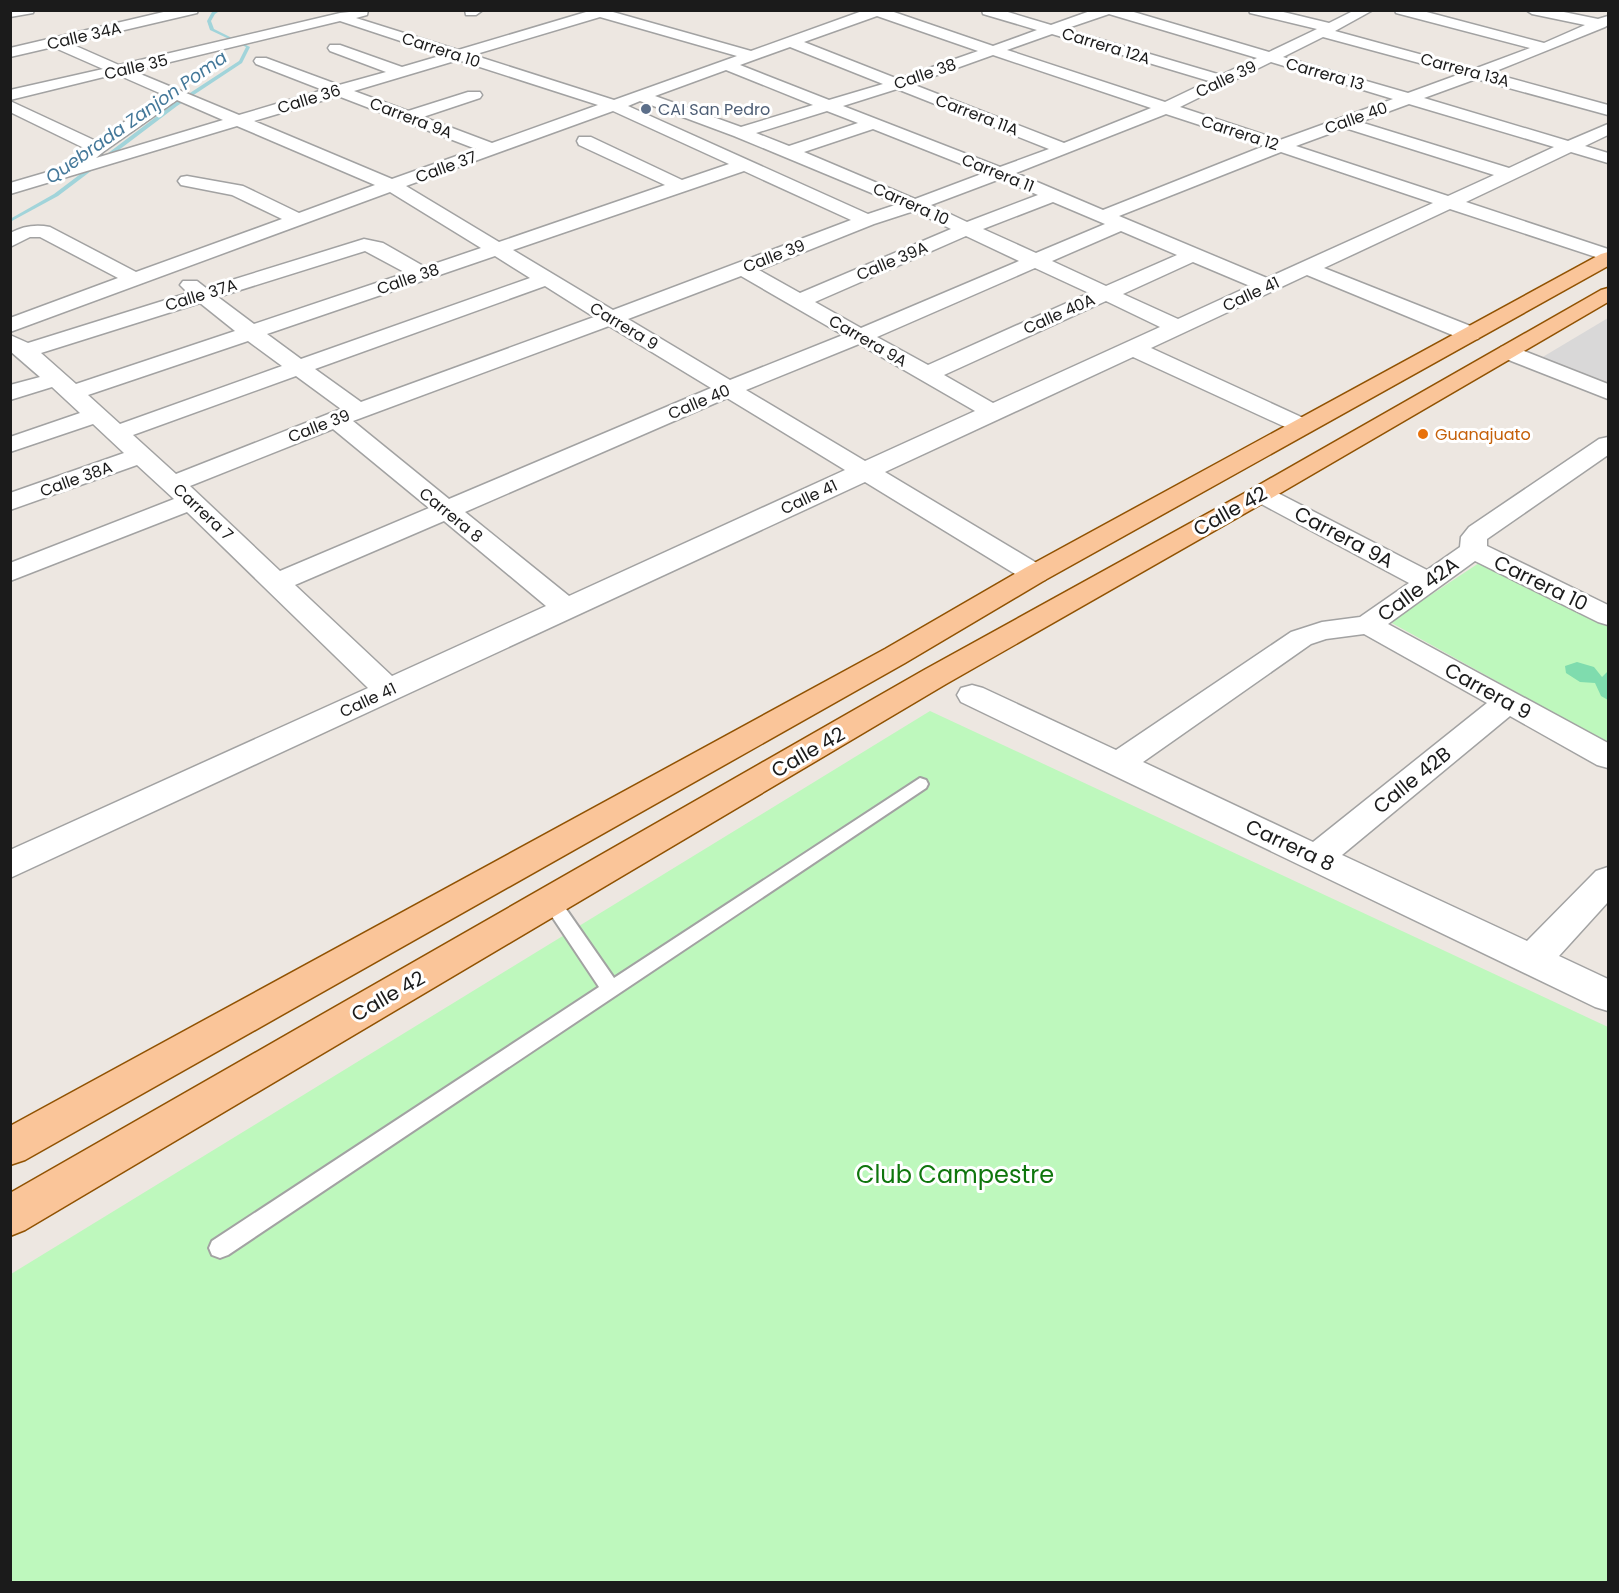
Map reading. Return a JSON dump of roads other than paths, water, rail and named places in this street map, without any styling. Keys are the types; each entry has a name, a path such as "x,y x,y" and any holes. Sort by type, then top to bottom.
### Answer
{"main road":[{"name":"Calle 42","path":"10,1147 884,662 1035,574 1608,256"},
{"name":"Calle 42","path":"10,1216 934,677 1261,494 1608,294"}],"street":[{"path":"10,13 28,10"},
{"name":"Calle 34A","path":"10,53 192,10"},
{"name":"Calle 35","path":"10,95 121,70 205,43 225,46 366,10"},
{"name":"Calle 38","path":"740,132 898,84 1109,10"},
{"name":"Carrera 13","path":"1109,10 1608,158"},
{"name":"Carrera 13A","path":"1256,10 1276,12 1327,30 1608,110"},
{"name":"Calle 39","path":"10,573 347,415 743,269 867,220 915,205 1064,149 1166,108 1367,10"},
{"path":"1401,10 1545,48"},
{"path":"1532,10 1604,22"},
{"path":"599,11 751,56"},
{"name":"Calle 36","path":"10,189 142,151 599,11"},
{"name":"Calle 37","path":"10,326 297,219 494,150 638,95 877,11"},
{"name":"Carrera 12","path":"877,11 1608,256"},
{"name":"Carrera 12A","path":"988,11 1224,81"},
{"path":"69,24 119,15"},
{"name":"Carrera 10","path":"340,17 611,105 867,220"},
{"path":"163,18 184,27"},
{"name":"Calle 40","path":"277,583 729,389 1034,262 1112,220 1280,146 1545,48 1604,22"},
{"path":"10,42 26,50"},
{"name":"Carrera 11A","path":"790,42 1064,149"},
{"path":"56,43 178,96"},
{"path":"335,48 432,77"},
{"name":"Carrera 9A","path":"261,61 494,150"},
{"name":"Carrera 11","path":"726,65 1000,173 1268,286"},
{"path":"407,117 474,95 453,86"},
{"name":"Carrera 10","path":"638,95 740,132 915,205 1104,295 1178,327"},
{"path":"80,168 97,148 178,96"},
{"name":"Carrera 9","path":"178,96 393,186 1035,574"},
{"path":"10,106 97,148"},
{"path":"1343,122 1510,174"},
{"path":"788,152 873,123"},
{"name":"Calle 41","path":"12,860 389,691 1608,129"},
{"path":"585,141 681,186"},
{"name":"Calle 38","path":"64,386 251,333 743,165"},
{"path":"188,181 237,190 297,219"},
{"name":"Calle 39A","path":"799,301 966,229 1053,196"},
{"path":"10,241 31,230 43,231 135,279"},
{"name":"Calle 37A","path":"18,346 202,295 364,245 376,247 423,274"},
{"name":"Calle 40A","path":"927,374 1192,255"},
{"name":"Carrera 8","path":"167,267 298,367 446,510 567,609"},
{"path":"1307,268 1470,334"},
{"name":"Carrera 9A","path":"743,269 993,412"},
{"path":"116,433 546,279"},
{"name":"Carrera 7","path":"18,346 182,492 389,691"},
{"path":"1132,348 1302,426"},
{"path":"1509,352 1608,392"},
{"path":"10,393 64,386"},
{"path":"10,445 97,415"},
{"name":"Calle 42A","path":"1118,764 1301,638 1322,631 1368,625 1473,550 1474,537 1478,533 1608,444"},
{"name":"Calle 38A","path":"10,502 141,455"},
{"name":"Carrera 9A","path":"1261,494 1428,581"},
{"name":"Carrera 10","path":"1473,550 1608,616"},
{"name":"Carrera 9","path":"1368,625 1608,757"},
{"name":"Carrera 8","path":"972,695 1608,996"},
{"name":"Calle 42B","path":"1316,858 1508,702"},
{"path":"1532,960 1608,880"}],"lane":[{"path":"220,1248 920,784"},
{"path":"551,902 611,988"}],"waterway":[{"name":"Quebrada Zanjon Poma","path":"10,221 56,195 175,105 241,62 248,47 212,30 209,21 213,13 219,10"}],"place":[{"name":"CAI San Pedro","path":"646,109"},
{"name":"Guanajuato","path":"1423,434"}],"park label":[{"name":"Club Campestre","path":"955,1174"}]}
